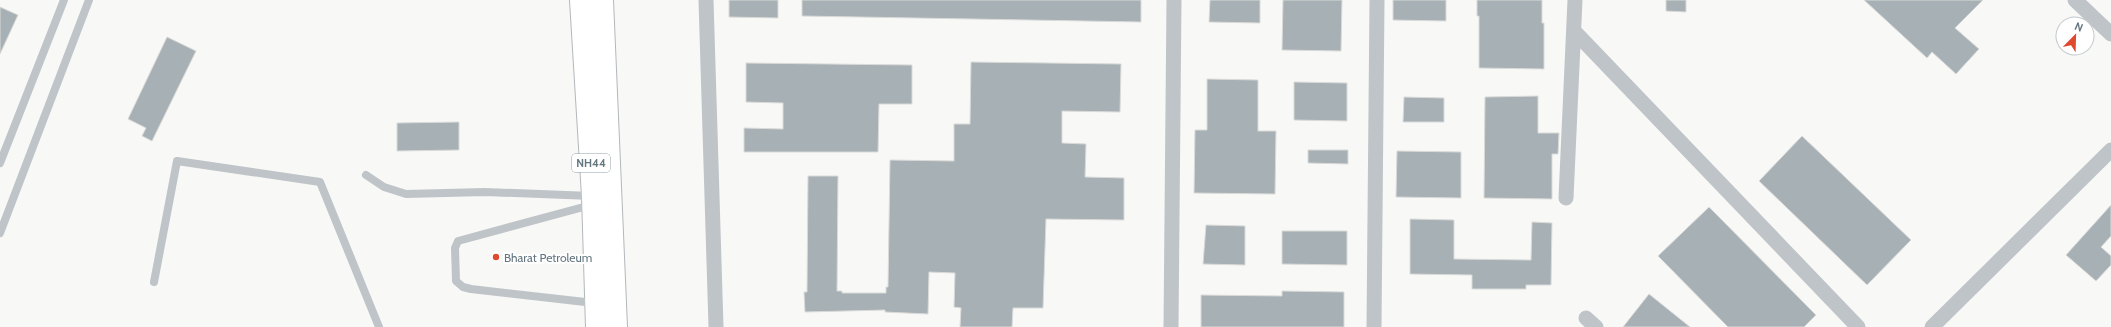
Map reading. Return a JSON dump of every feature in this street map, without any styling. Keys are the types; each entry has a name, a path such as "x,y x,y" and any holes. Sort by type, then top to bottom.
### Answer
{"highway":[{"name":"NH44","path":"581,0 592,200 597,327"},
{"name":"NH44","path":"602,0 616,327"}],"street":[{"path":"706,0 716,327"},
{"path":"1171,327 1174,0"},
{"path":"1374,327 1377,0"},
{"path":"1566,198 1576,0"},
{"path":"2075,0 2111,34"},
{"path":"1574,31 1858,327"},
{"path":"1932,327 2111,150"}],"lane":[{"path":"0,163 64,0"},
{"path":"0,232 89,0"},
{"path":"154,282 177,161 320,182 379,327"},
{"path":"366,175 384,187 406,194 485,192 592,200"},
{"path":"592,200 458,241 456,248 456,281 463,287 471,289 597,304"}],"building":[{"path":"729,0 778,0 778,18 729,17"},
{"path":"802,0 1141,0 1141,22 802,16"},
{"path":"1210,0 1260,0 1260,23 1209,22"},
{"path":"1283,0 1342,0 1341,51 1282,50"},
{"path":"1393,0 1446,0 1446,21 1393,20"},
{"path":"1477,0 1542,0 1542,23 1544,23 1544,69 1479,68 1479,16 1477,16"},
{"path":"1666,0 1686,0 1686,12 1666,11"},
{"path":"1864,0 1983,0 1955,28 1979,49 1956,74 1932,52 1927,58"},
{"path":"0,7 18,15 0,54"},
{"path":"167,37 196,51 152,141 142,136 146,128 128,119"},
{"path":"971,62 1121,64 1120,112 1062,111 1062,143 1086,144 1085,177 1124,178 1124,220 1046,219 1043,308 1013,308 1012,327 960,327 961,308 954,307 955,273 929,272 928,314 885,312 885,310 805,312 804,292 807,292 808,176 838,176 837,291 842,291 842,293 886,293 886,287 888,287 890,160 954,161 954,124 970,124"},
{"path":"746,63 912,65 912,104 879,104 878,152 744,152 744,128 783,129 783,103 746,102"},
{"path":"1207,79 1258,80 1258,131 1276,131 1275,194 1194,193 1195,130 1207,130"},
{"path":"1294,82 1347,83 1347,121 1294,120"},
{"path":"1538,96 1538,133 1559,133 1558,154 1552,154 1552,199 1484,198 1485,97"},
{"path":"1404,97 1444,98 1444,122 1403,122"},
{"path":"459,122 459,150 397,151 397,123"},
{"path":"1802,136 1911,240 1867,285 1759,181"},
{"path":"1308,150 1348,150 1348,164 1308,163"},
{"path":"1397,151 1461,152 1461,198 1396,197"},
{"path":"2111,205 2111,236 2101,247 2111,256 2111,265 2096,281 2066,255"},
{"path":"1709,207 1816,315 1804,327 1728,327 1658,256"},
{"path":"1410,219 1454,220 1454,259 1531,260 1532,222 1552,223 1551,285 1526,285 1526,289 1472,289 1472,275 1410,274"},
{"path":"1206,225 1245,226 1245,265 1203,264"},
{"path":"1282,231 1347,231 1347,265 1282,264"},
{"path":"1282,291 1344,292 1344,327 1201,327 1201,295 1282,296"},
{"path":"1649,294 1690,327 1623,327"}],"place":[{"name":"Bharat Petroleum","path":"496,257"}]}
